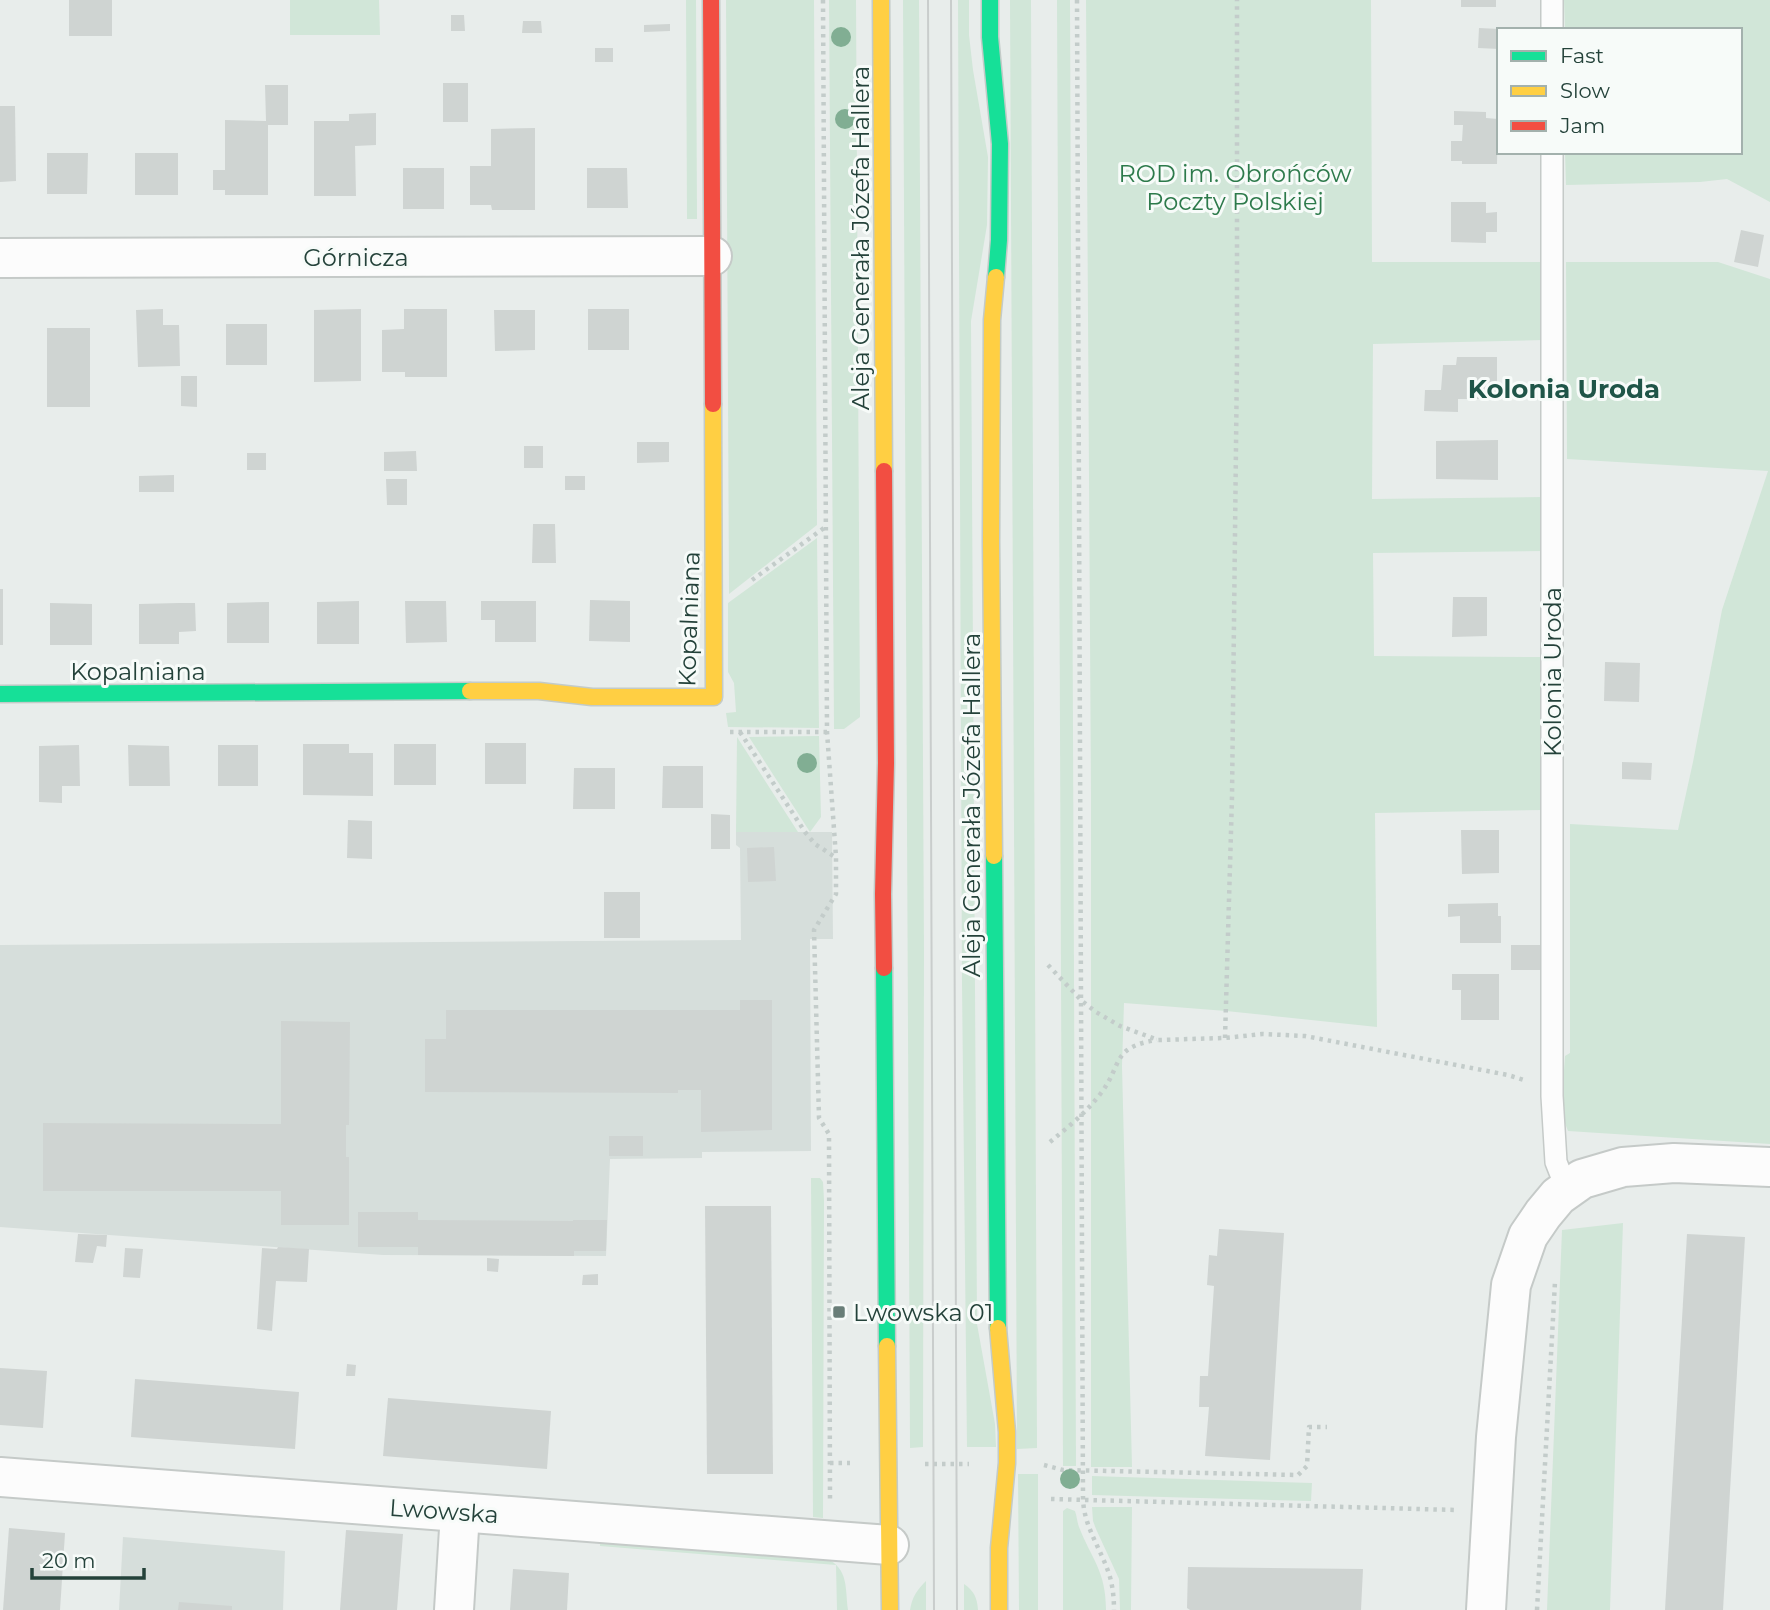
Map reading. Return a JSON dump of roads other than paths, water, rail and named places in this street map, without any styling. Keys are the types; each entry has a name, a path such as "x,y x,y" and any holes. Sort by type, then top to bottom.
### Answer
{"main road":[{"name":"Kopalniana","path":"0,694 539,691 612,697 714,697 711,0"},
{"name":"Aleja Generała Józefa Hallera","path":"881,0 886,763 883,935 890,1610"},
{"name":"Aleja Generała Józefa Hallera","path":"990,0 990,37 1000,144 999,240 992,320 991,555 998,1325 1007,1432 1007,1463 999,1548 999,1610"}],"street":[{"name":"Górnicza","path":"0,258 712,256"},
{"path":"1486,1610 1496,1437 1511,1285 1528,1236 1558,1196 1582,1179 1623,1167 1674,1163 1770,1167"},
{"name":"Lwowska","path":"0,1477 889,1545"},
{"path":"454,1610 460,1513"}],"lane":[{"path":"1552,0 1552,28"},
{"name":"Kolonia Uroda","path":"1552,154 1552,1096 1556,1162 1567,1190"}],"tram line":[{"path":"928,0 934,1610"},
{"path":"951,0 957,1610"}],"place":[{"name":"Lwowska 01","path":"839,1312"}],"district":[{"name":"Kolonia Uroda","path":"1564,389"}],"park label":[{"name":"ROD im. Obrońców Poczty Polskiej","path":"1235,187"}]}
